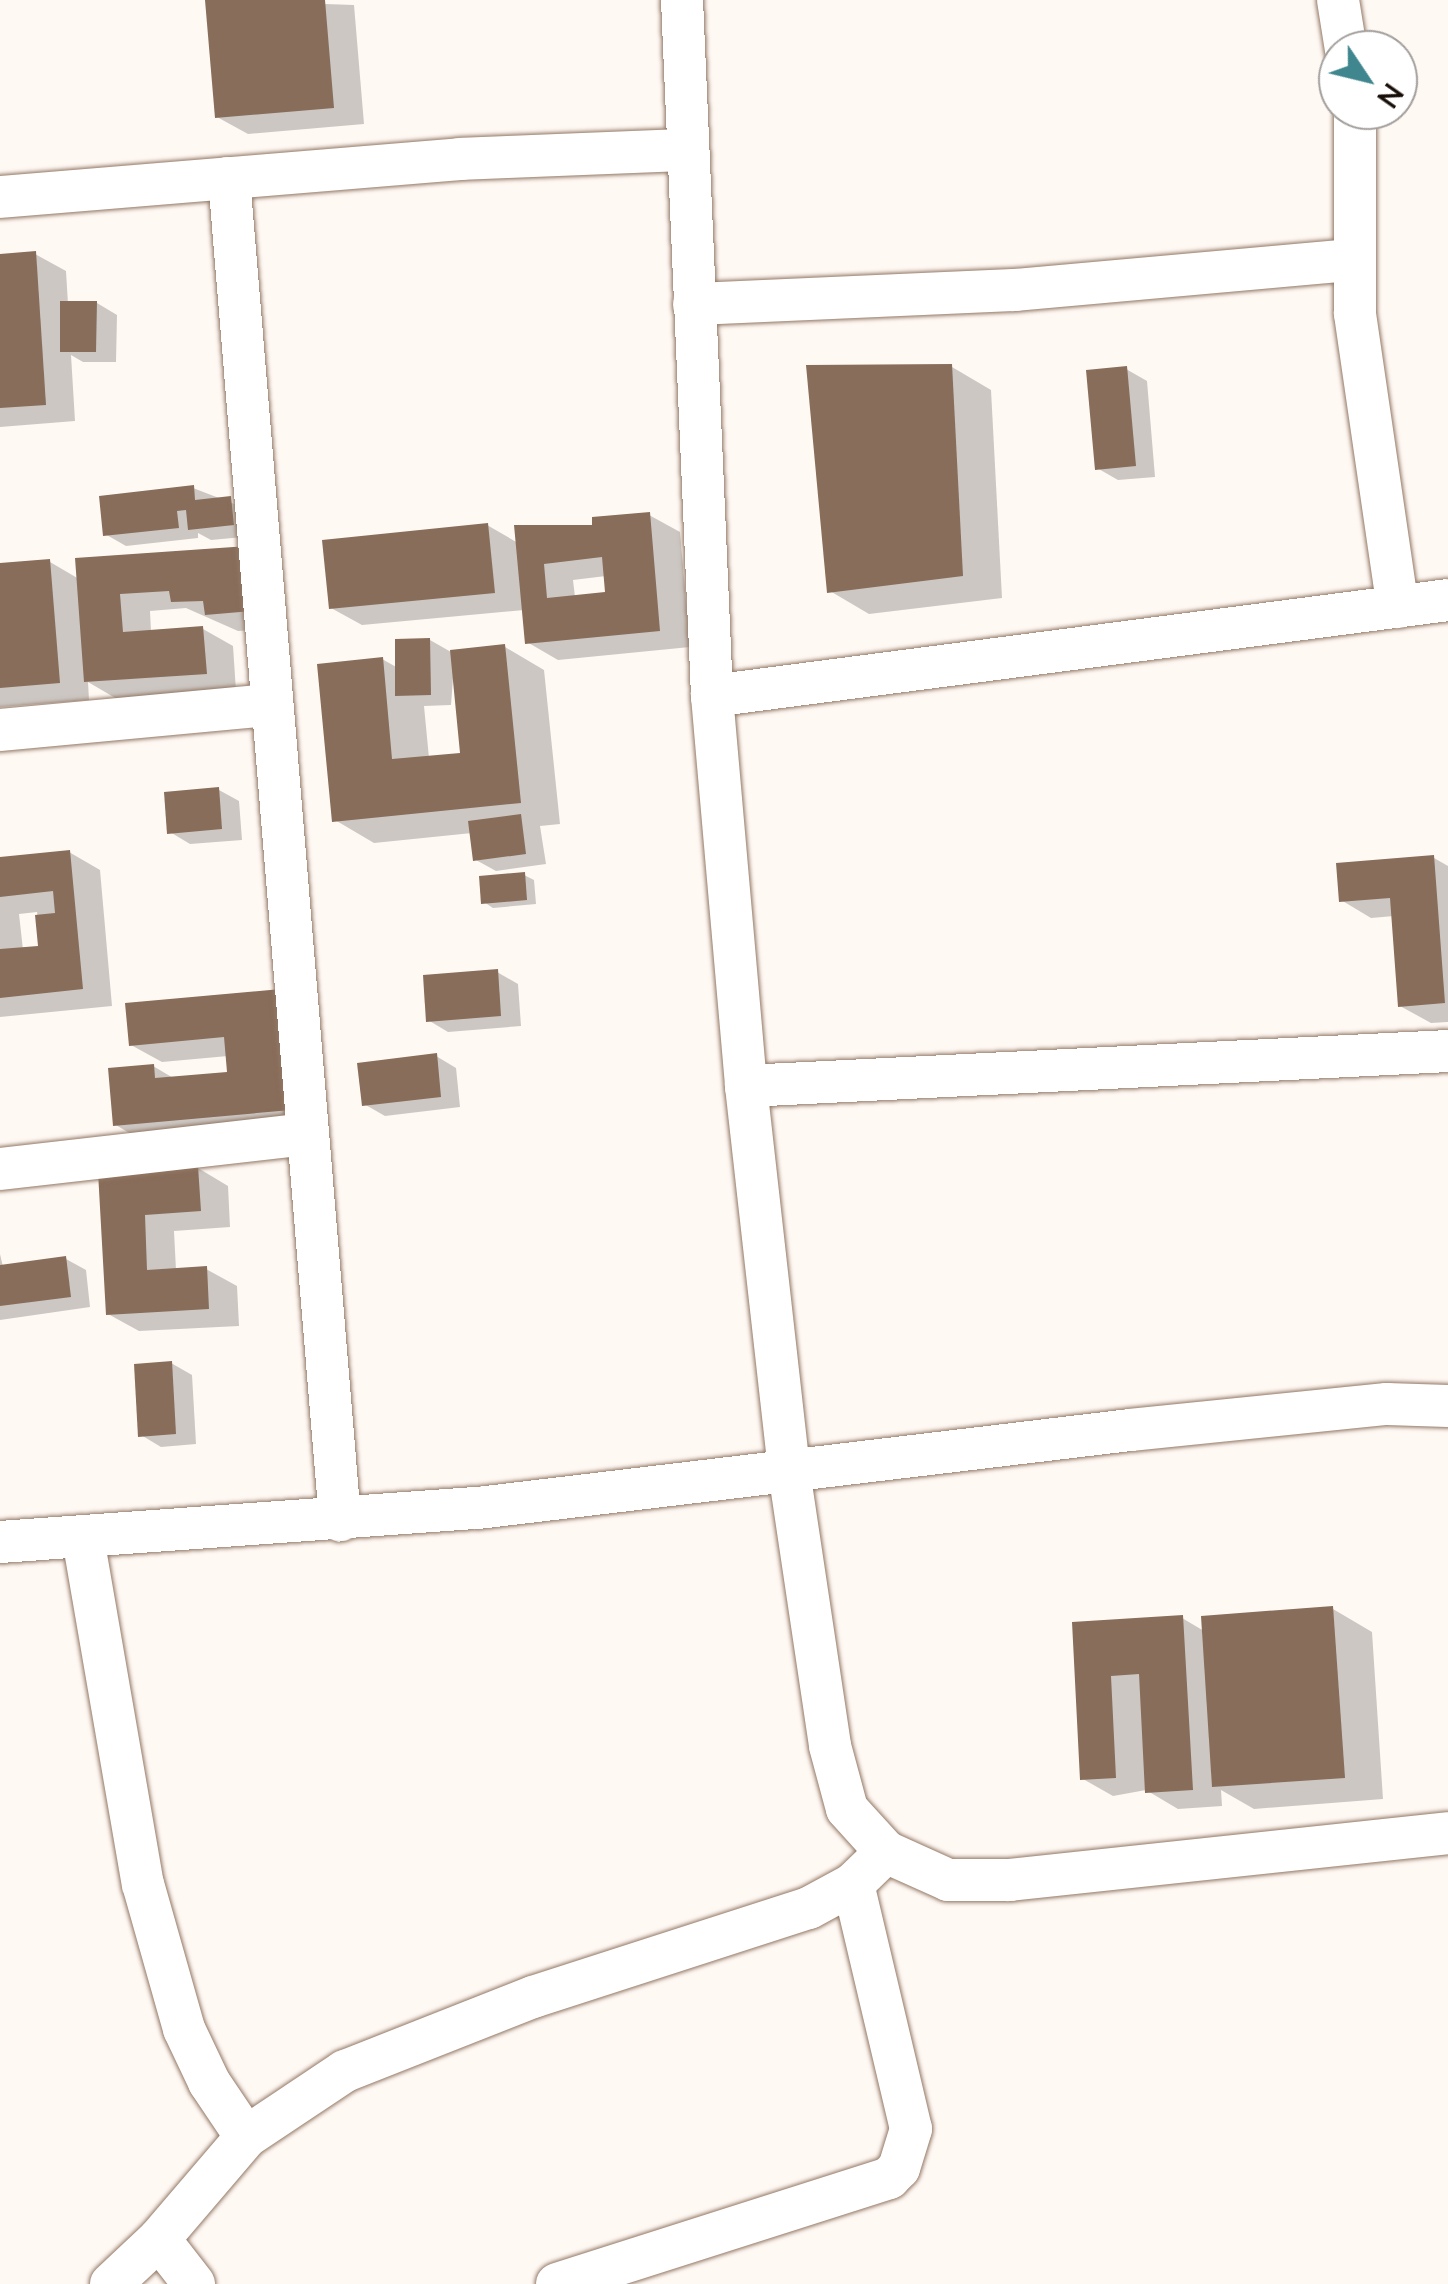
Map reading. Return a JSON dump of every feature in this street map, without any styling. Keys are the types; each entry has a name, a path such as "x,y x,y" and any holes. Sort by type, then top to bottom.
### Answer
{"street":[{"path":"682,0 712,696 746,1086 789,1471 830,1746 847,1808 886,1852 948,1880 1010,1880 1448,1833"},
{"path":"1338,0 1343,30"},
{"path":"1355,130 1352,260 1398,607"},
{"path":"0,197 460,159 687,150"},
{"path":"229,178 340,1520"},
{"path":"694,304 1015,290 1352,260"},
{"path":"712,696 1448,600"},
{"path":"0,730 271,705"},
{"path":"746,1086 1448,1051"},
{"path":"0,1170 307,1134"},
{"path":"0,1542 340,1520 1386,1404 1448,1406"},
{"path":"83,1538 142,1884 184,2028 208,2082 246,2137"},
{"path":"110,2284 159,2239 246,2137 346,2072 533,1997 809,1908 853,1884 886,1852"},
{"path":"557,2284 889,2178 900,2168 910,2129 853,1884"},
{"path":"159,2239 194,2284"}],"building":[{"path":"205,0 325,0 334,108 215,118"},
{"path":"36,251 46,405 0,408 0,254"},
{"path":"60,301 97,301 96,352 60,352"},
{"path":"952,364 963,576 827,593 806,365"},
{"path":"1127,366 1136,466 1095,470 1086,370"},
{"path":"194,485 195,500 231,496 234,525 188,530 186,510 177,511 179,528 103,536 99,496"},
{"path":"650,512 660,631 525,644 514,525 592,525 592,517","holes":["602,557 605,592 547,598 544,564"]},
{"path":"488,523 495,593 329,609 322,540"},
{"path":"248,546 252,611 205,615 203,601 171,602 169,591 120,594 123,632 203,626 207,674 84,682 75,558"},
{"path":"50,559 60,683 0,688 0,563"},
{"path":"430,638 431,695 395,696 395,639"},
{"path":"505,644 521,803 332,822 317,664 383,657 392,759 460,753 450,650"},
{"path":"219,787 222,829 167,834 164,792"},
{"path":"521,814 526,854 473,861 468,821"},
{"path":"70,850 83,989 0,998 0,949 38,946 35,915 55,913 53,891 0,897 0,857"},
{"path":"1434,855 1445,1003 1398,1007 1390,898 1339,902 1336,863"},
{"path":"525,872 527,900 481,904 479,876"},
{"path":"498,969 501,1016 426,1022 423,975"},
{"path":"281,989 291,1110 113,1126 108,1068 154,1064 155,1078 227,1072 224,1037 129,1046 125,1003"},
{"path":"437,1053 441,1097 362,1106 357,1063"},
{"path":"198,1166 201,1211 145,1215 147,1270 207,1266 209,1309 106,1315 98,1172"},
{"path":"66,1256 71,1297 0,1306 0,1265"},
{"path":"172,1361 176,1434 138,1437 134,1364"},
{"path":"1333,1606 1345,1778 1212,1787 1201,1616"},
{"path":"1183,1615 1193,1790 1145,1793 1139,1674 1111,1676 1116,1778 1080,1780 1072,1622"}]}
